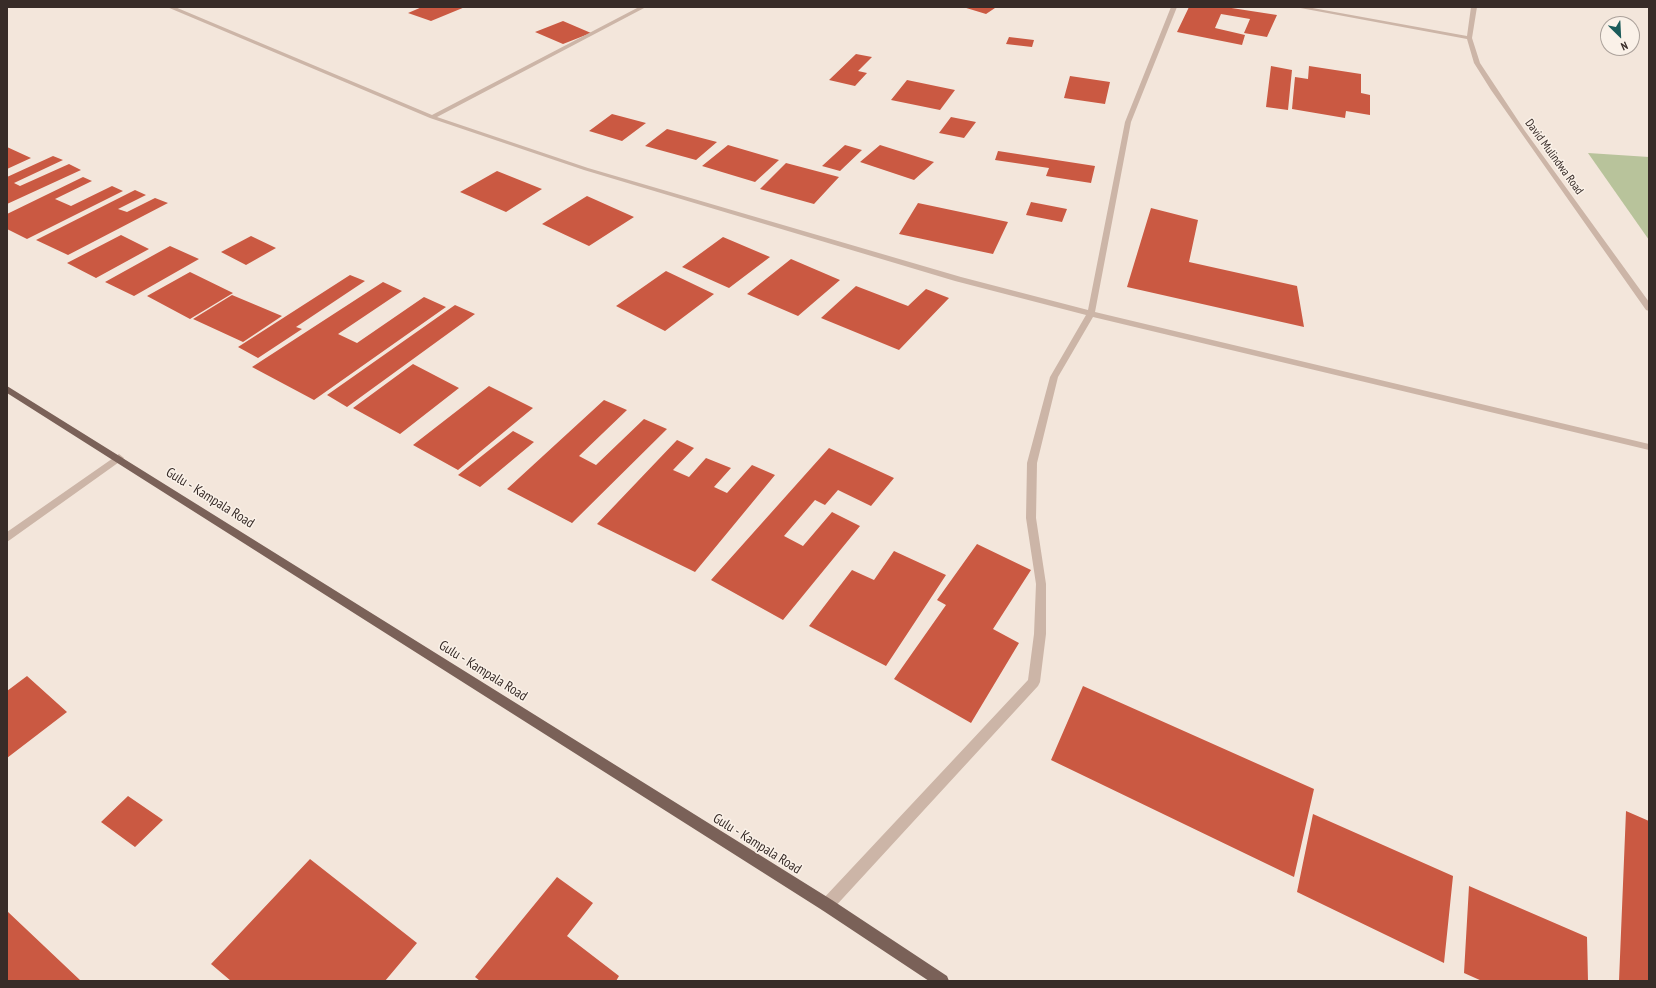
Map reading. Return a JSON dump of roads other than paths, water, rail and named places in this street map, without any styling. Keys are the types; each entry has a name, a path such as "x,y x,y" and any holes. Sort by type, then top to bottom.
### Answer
{"main road":[{"name":"Gulu - Kampala Road","path":"7,389 119,458 827,905 942,981"}],"street":[{"path":"170,7 432,117 594,171 958,279 1091,314 1649,447"},
{"path":"432,117 643,7"},
{"path":"827,905 1034,682 1040,634 1041,584 1031,518 1032,463 1054,377 1091,314 1128,122 1174,7"},
{"path":"1298,7 1469,38"},
{"name":"David Mulindwa Road","path":"1474,7 1469,38 1477,63 1494,90 1649,308"},
{"path":"7,538 119,458"}]}
